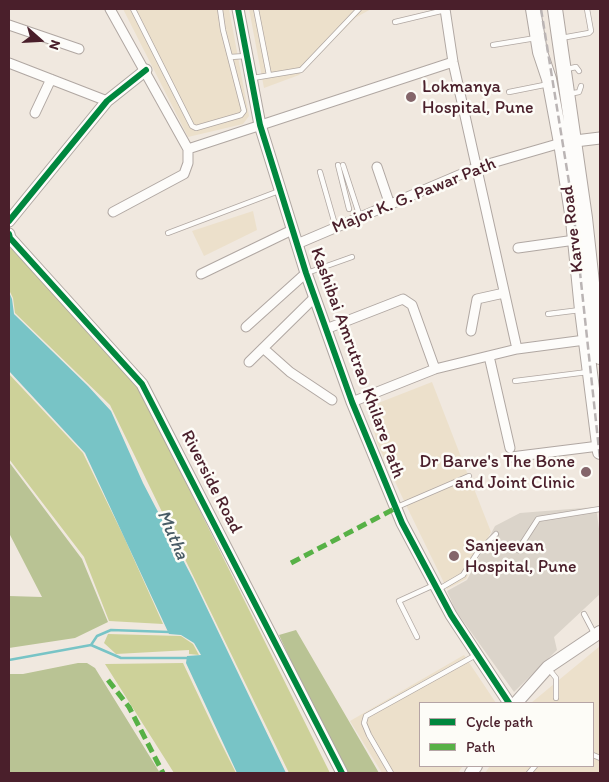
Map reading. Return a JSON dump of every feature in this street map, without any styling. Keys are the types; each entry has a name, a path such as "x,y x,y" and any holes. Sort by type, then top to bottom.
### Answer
{"main road":[{"name":"Karve Road","path":"533,9 538,38 567,142 585,218 592,308 585,340 600,449"},
{"path":"538,9 557,44"},
{"path":"549,9 557,44"},
{"path":"550,82 557,44 555,9"},
{"name":"Karve Road","path":"557,44 566,95 567,142 575,240 592,308 600,357"},
{"path":"517,702 548,667 598,633"}],"street":[{"path":"110,9 146,70 188,149 188,162 184,174 114,212"},
{"name":"Kashibai Amrutrao Khilare Path","path":"238,9 260,125 306,274 352,402 396,508 436,587 508,702"},
{"path":"445,9 453,62 478,167 517,349"},
{"path":"9,25 79,49"},
{"path":"188,149 453,62"},
{"path":"9,63 108,100"},
{"path":"9,221 108,100 146,70"},
{"path":"35,113 50,79"},
{"path":"567,142 600,138"},
{"name":"Major K. G. Pawar Path","path":"297,244 478,167 567,142"},
{"path":"377,166 390,205"},
{"path":"201,274 292,230"},
{"name":"Riverside Road","path":"9,234 10,238 142,384 157,409 342,773"},
{"path":"518,248 575,240"},
{"path":"246,327 306,274"},
{"path":"471,331 478,299 504,293"},
{"path":"249,362 315,297"},
{"path":"326,329 402,299 412,305 435,369"},
{"path":"352,402 435,369 517,349 585,340"},
{"path":"262,348 290,372 332,400"},
{"path":"489,356 510,453 600,449"}],"lane":[{"path":"133,9 194,128 240,114 244,111 222,30 220,9"},
{"path":"256,9 269,75"},
{"path":"251,78 301,70 359,9"},
{"path":"395,22 445,9"},
{"path":"557,44 590,32 587,9"},
{"path":"493,45 538,38"},
{"path":"230,57 247,56"},
{"path":"563,73 576,67 579,71"},
{"path":"509,92 550,82"},
{"path":"566,95 579,92 581,86"},
{"path":"340,165 360,217"},
{"path":"320,172 336,228"},
{"path":"344,176 349,209"},
{"path":"168,233 280,190"},
{"path":"347,200 354,198"},
{"path":"306,274 352,257"},
{"path":"548,314 592,308"},
{"path":"514,381 589,372"},
{"path":"396,508 468,476"},
{"path":"518,550 538,519 600,509"},
{"path":"417,637 399,601 464,575 478,552 496,534"},
{"path":"584,614 598,633"},
{"path":"392,773 369,734 364,723 366,716 477,654"},
{"path":"548,667 556,678 556,698"}],"shaded area":[{"path":"123,9 229,9 249,116 243,124 188,137"},
{"path":"249,9 371,9 355,18 299,75 264,88"},
{"path":"253,211 257,230 204,256 192,231"},
{"path":"432,382 468,475 405,503 377,443 368,407"},
{"name":"Sanjeevan Hospital, Pune","path":"469,476 491,532 466,579 447,589 406,505"},
{"path":"596,507 600,536 600,594 554,637 557,650 514,692 456,611 447,591 467,580 495,526 520,513"},
{"path":"600,646 600,773 485,773 489,767 594,767 594,702 532,702"},
{"path":"464,655 495,702 419,702 419,767 462,767 458,773 382,773 350,721"}],"green space":[{"path":"9,246 138,386 330,773 289,773 110,405 15,313 13,298 9,290"},
{"path":"9,374 83,453 124,537 163,624 109,621 84,557 9,459"},
{"path":"9,462 82,559 108,622 75,638 9,648 9,596 42,597 9,533"},
{"path":"296,630 379,773 347,773 315,713 279,635"},
{"path":"108,634 181,636 193,644 199,655 189,654 189,650 116,654 104,643"},
{"path":"78,663 87,663 95,668 160,773 9,773 9,674 23,674"},
{"path":"183,663 236,773 174,773 105,664"}],"water":[{"path":"9,292 14,314 111,411 143,483 193,579 286,773 237,773 186,663 187,656 201,655 194,643 181,635 169,634 85,453 9,371"}],"waterway":[{"path":"91,645 97,636 111,630 169,632"},
{"path":"9,660 91,645 121,658 188,658"}],"railway":[{"path":"541,9 573,207 600,459"}],"marked path":[{"path":"291,563 396,508"},
{"path":"108,680 129,707 163,773"}],"cycle path":[{"path":"238,9 260,125 306,273 352,402 402,523 451,615 508,702"},
{"path":"9,221 107,101 146,70"},
{"path":"9,234 10,238 142,384 342,773"}],"place":[{"name":"Lokmanya Hospital, Pune","path":"411,97"},
{"name":"Dr Barve's The Bone and Joint Clinic","path":"586,472"},
{"name":"Sanjeevan Hospital, Pune","path":"454,556"}],"water label":[{"name":"Mutha","path":"172,535"}]}
